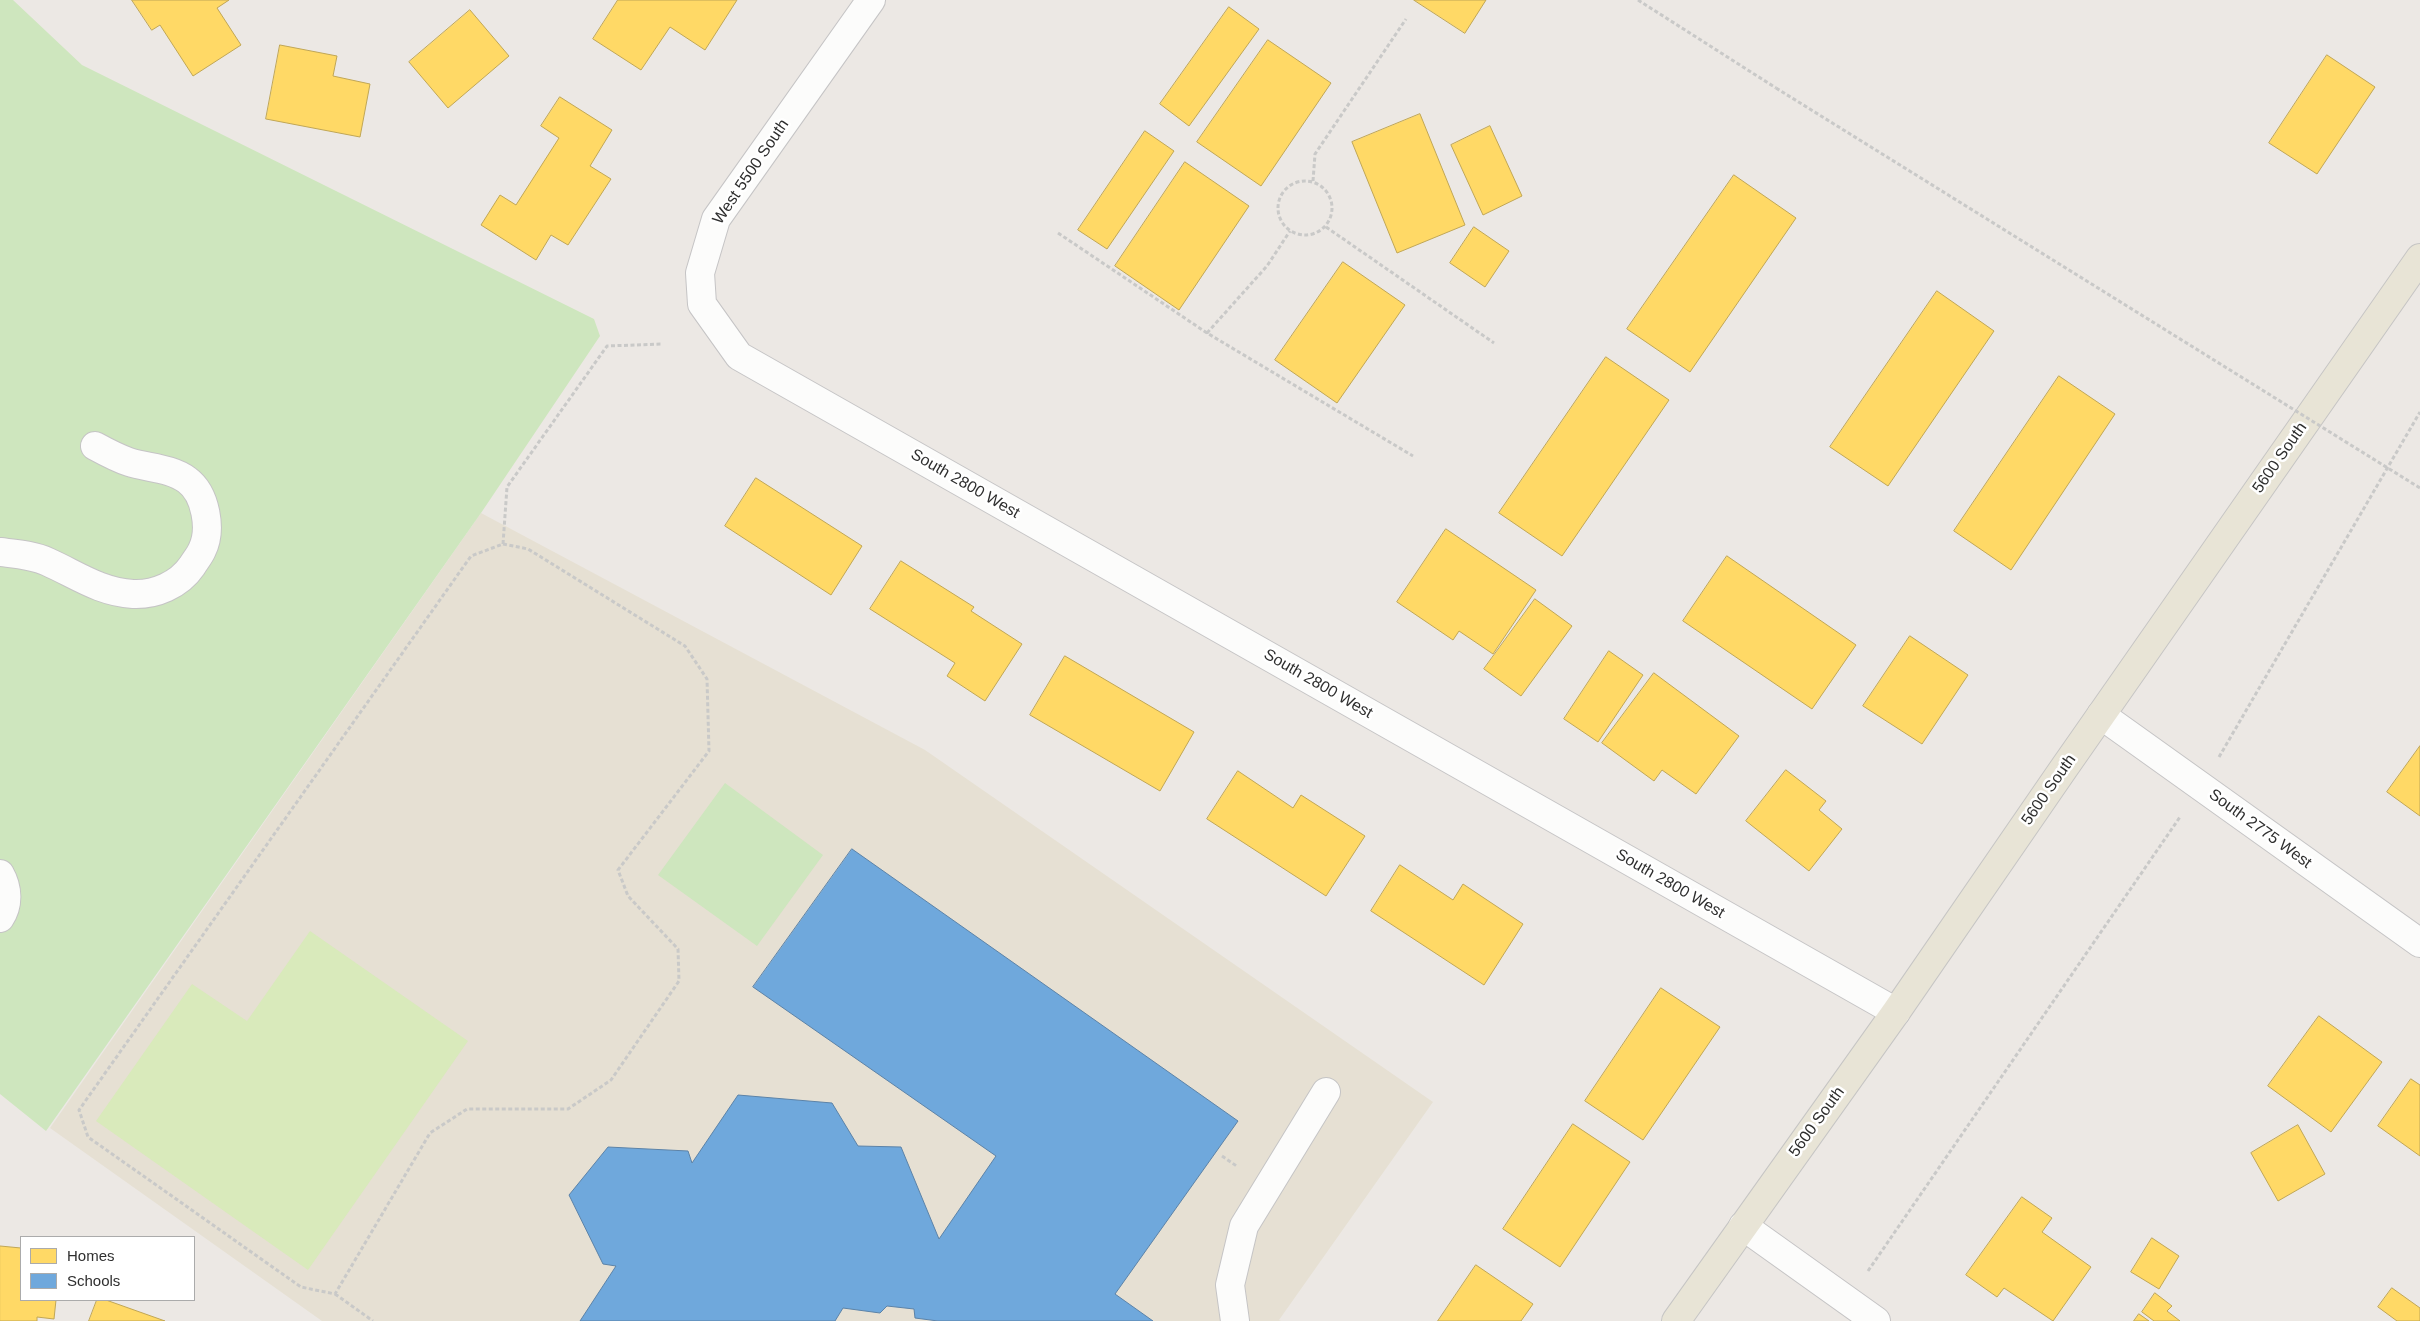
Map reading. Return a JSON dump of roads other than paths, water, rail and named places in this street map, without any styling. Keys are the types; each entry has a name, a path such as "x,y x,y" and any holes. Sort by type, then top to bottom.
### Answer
{"main road":[{"name":"5600 South","path":"1676,1321 1896,1012 2420,258"}],"street":[{"name":"West 5500 South","path":"740,356 702,304 700,273 716,219 871,0"},
{"name":"South 2800 West","path":"740,356 1896,1012"},
{"path":"0,552 46,561 88,583 111,591 134,594 154,592 172,584 190,569 202,550 207,529 204,508 198,493 188,480 172,472 130,462 95,446"},
{"name":"South 2775 West","path":"2101,715 2420,943"},
{"path":"0,874 5,884 6,906 0,918"},
{"path":"1235,1321 1230,1285 1244,1226 1326,1092"},
{"path":"1743,1226 1876,1321"}]}
